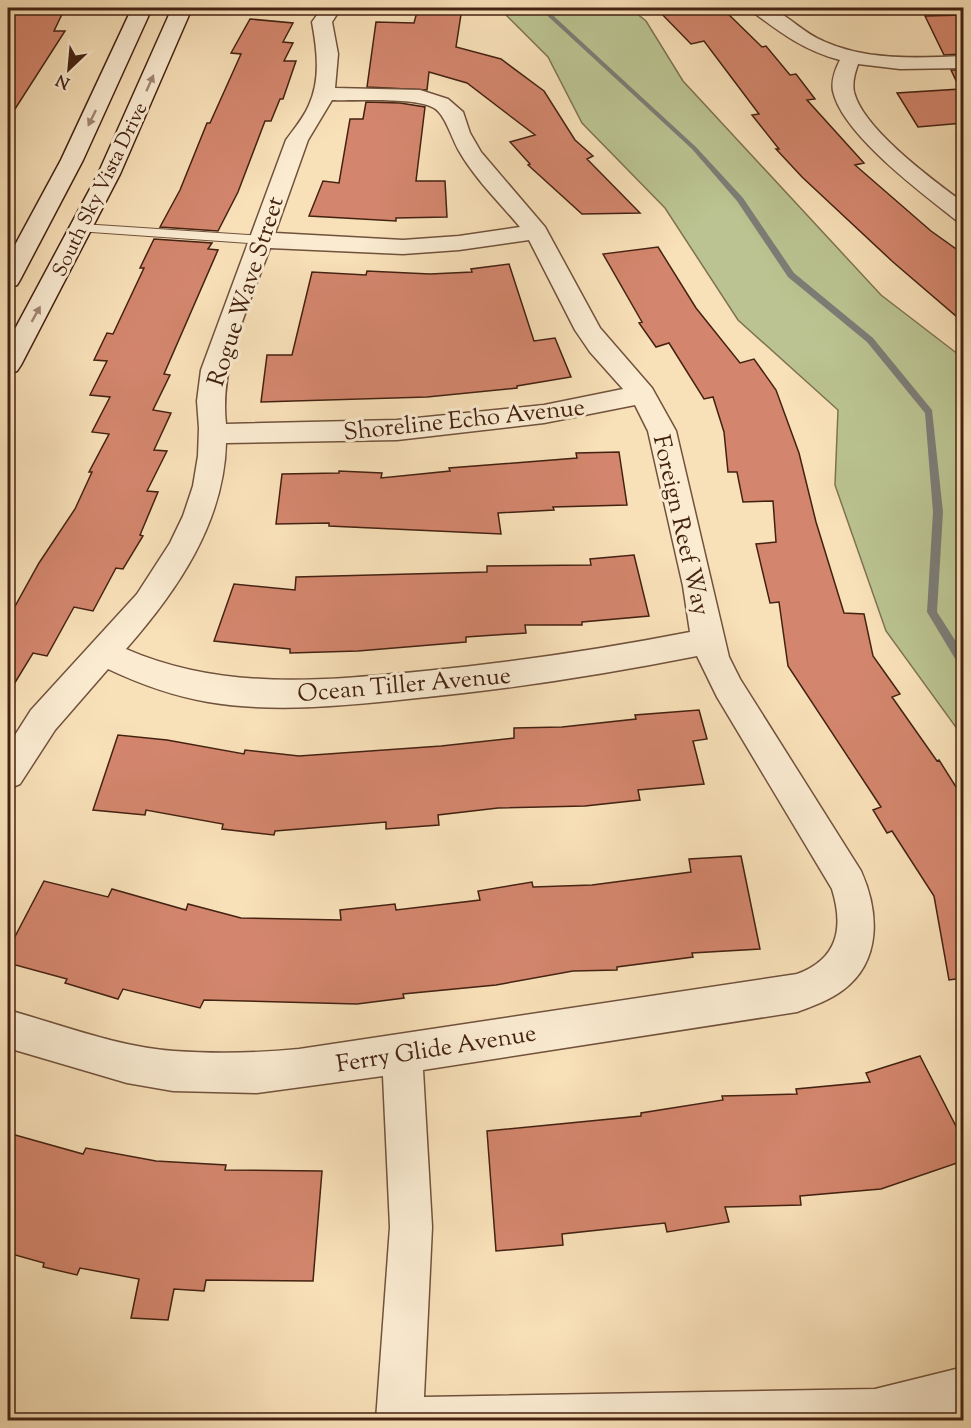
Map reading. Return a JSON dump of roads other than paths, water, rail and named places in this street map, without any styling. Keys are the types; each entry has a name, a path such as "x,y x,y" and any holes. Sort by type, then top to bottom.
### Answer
{"street":[{"name":"South Sky Vista Drive","path":"8,279 72,160 142,8"},
{"name":"South Sky Vista Drive","path":"8,365 82,228 144,98 182,8"},
{"name":"Rogue Wave Street","path":"8,774 43,720 148,603 183,548 198,516 207,486 213,434 210,401 214,370 297,140 319,108 324,94 328,54 322,22 331,8"},
{"path":"760,8 796,35 825,49 851,57 903,64 963,62"},
{"path":"851,57 843,81 844,93 854,115 872,135 963,215"},
{"name":"Foreign Reef Way","path":"324,94 420,96 448,107 468,149 537,231 588,330 599,346 643,394 654,412 667,450 708,641 728,688 848,883 855,900 858,918 857,935 851,952"},
{"path":"262,240 403,247 459,243 537,231"},
{"name":"Shoreline Echo Avenue","path":"213,434 336,433 408,429 544,414 643,394"},
{"name":"Ocean Tiller Avenue","path":"103,653 142,671 187,684 246,693 305,694 339,693 546,671 607,662 708,641"},
{"name":"Ferry Glide Avenue","path":"8,1029 127,1063 173,1071 257,1072 299,1069 797,993 814,988 830,978 851,952"},
{"path":"399,1420 411,1227 402,1053"},
{"path":"422,1420 879,1416 963,1390"}],"lane":[{"path":"82,228 262,240"}],"waterway":[{"path":"542,8 694,148 740,200 791,275 870,340 929,412 938,512 932,612 964,664"}]}
